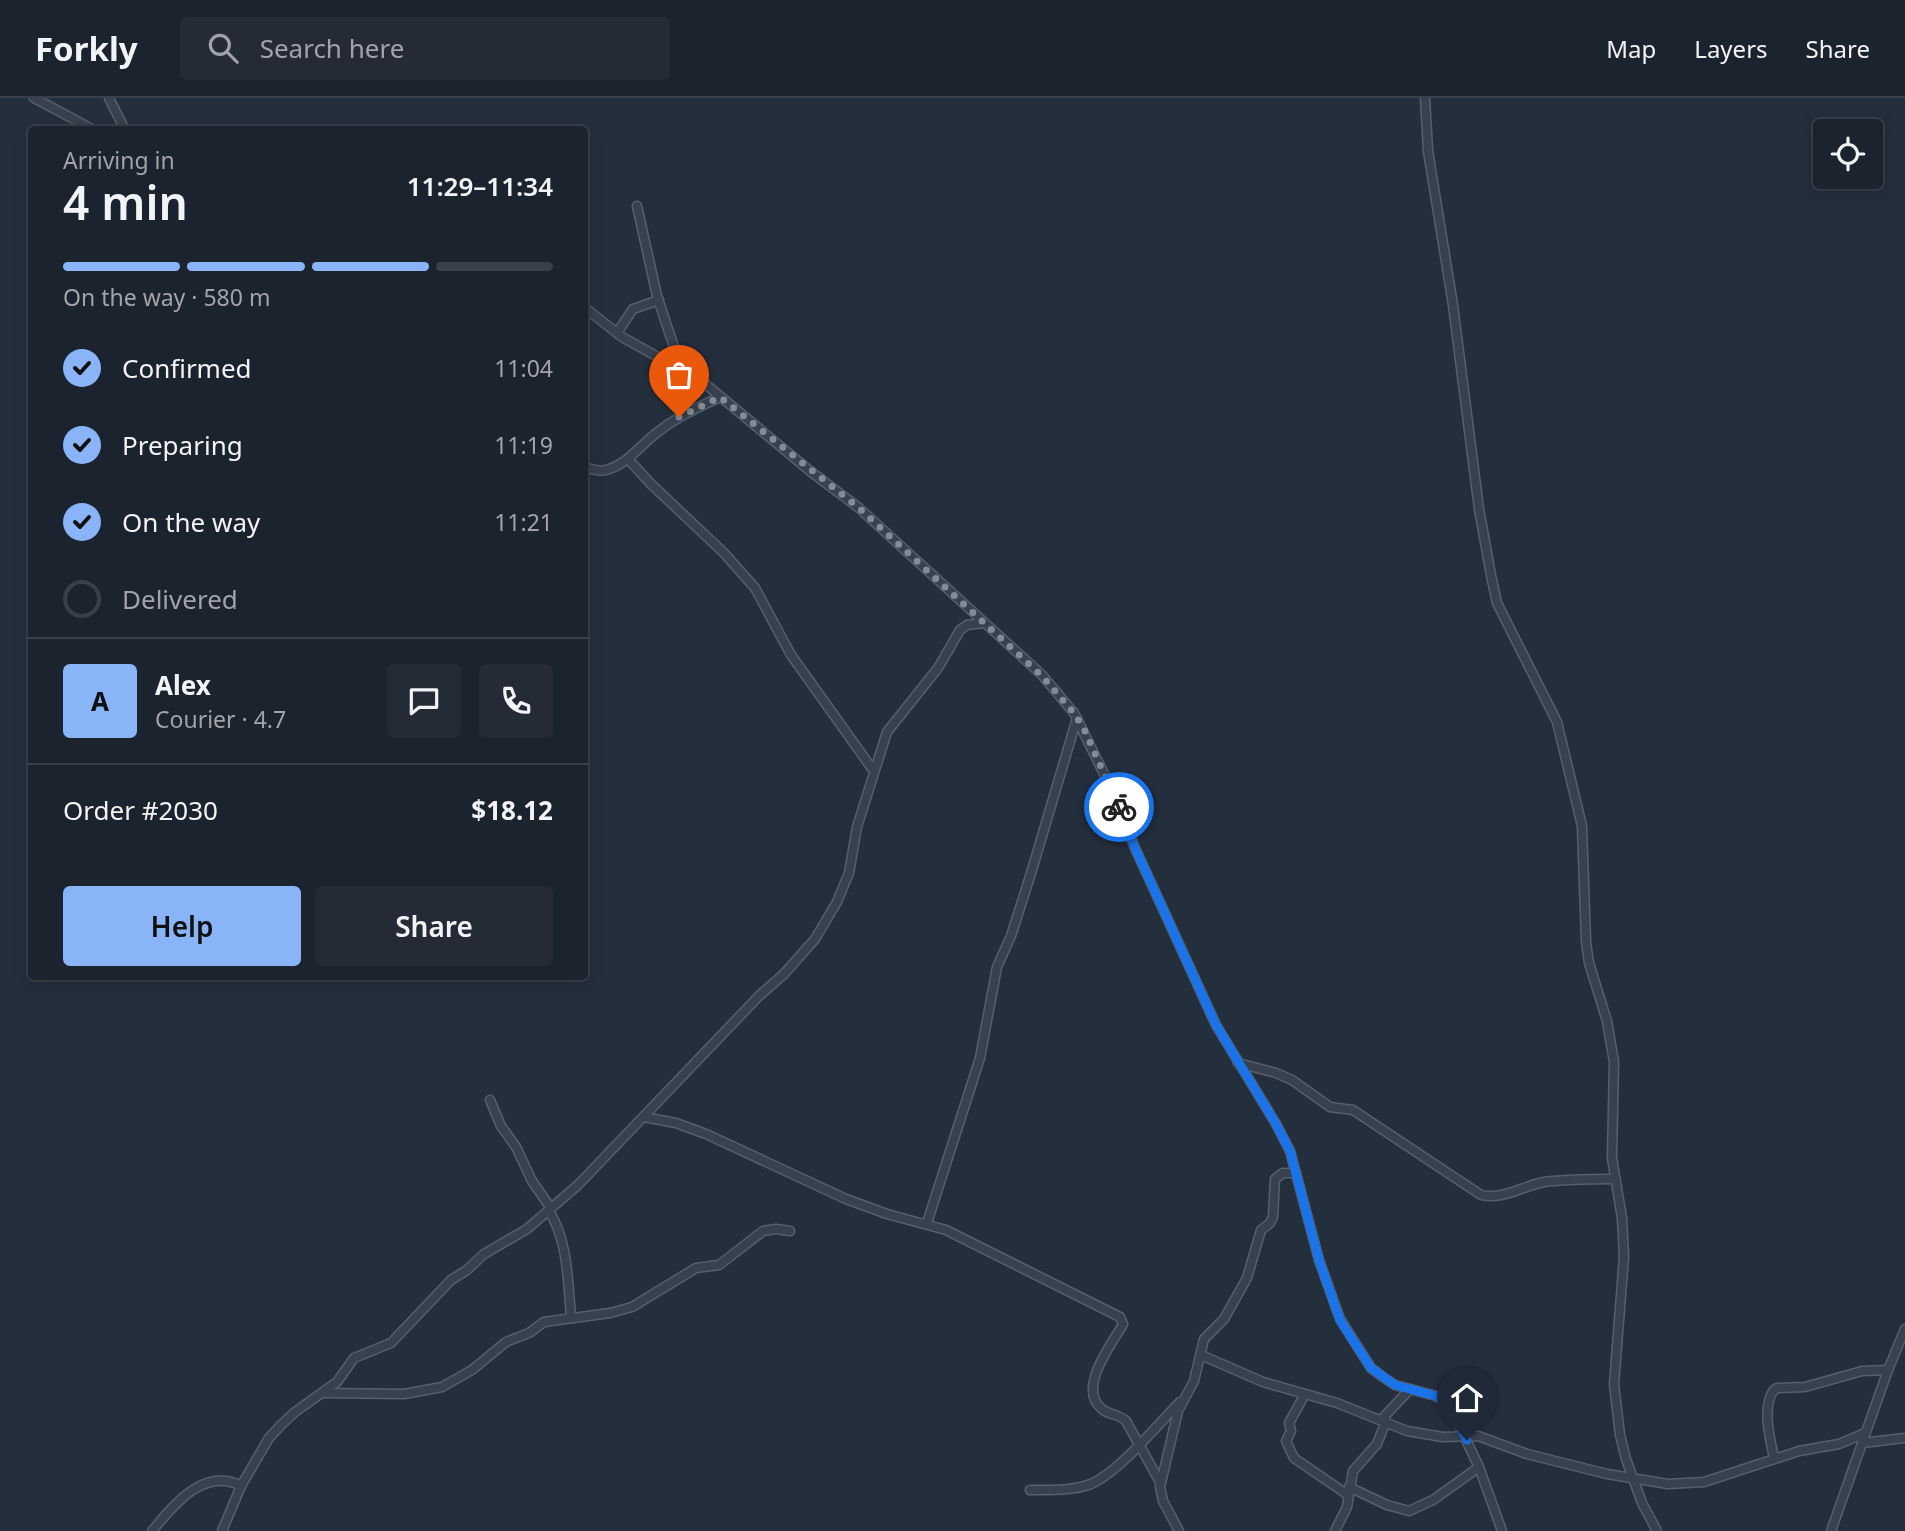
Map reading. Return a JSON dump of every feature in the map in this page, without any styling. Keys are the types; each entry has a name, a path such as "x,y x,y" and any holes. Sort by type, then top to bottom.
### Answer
{"street":[{"path":"34,98 86,126"},
{"path":"109,98 123,126"},
{"path":"1425,98 1428,151 1450,278 1479,509 1497,603 1557,722 1582,826 1586,942 1608,1021 1614,1062 1612,1147 1622,1218 1624,1257 1614,1384 1620,1436 1632,1479 1653,1530"},
{"path":"638,206 659,300 681,369"},
{"path":"617,333 634,310 659,300"},
{"path":"588,310 617,333 703,382 859,508 1042,676 1077,718 1114,794 1135,848 1210,1013 1290,1151 1319,1260 1340,1320 1371,1368 1395,1385 1436,1396 1445,1402 1479,1467 1497,1510 1502,1531"},
{"path":"588,468 603,471 628,458 653,435 679,417 720,397"},
{"path":"628,458 651,484 724,553 755,588 780,637 802,672 873,771"},
{"path":"222,1531 241,1486 269,1438 295,1412 324,1393 342,1376 354,1359 390,1343 451,1280 484,1254 521,1233 593,1171 759,996 784,974 826,924 849,873 857,827 887,732 938,668 960,630 967,625 984,623"},
{"path":"927,1223 980,1058 997,967 1011,936 1077,718"},
{"path":"1238,1063 1259,1067 1292,1080 1330,1107 1353,1110 1481,1195 1497,1197 1543,1182 1615,1179"},
{"path":"490,1100 497,1120 522,1158 558,1227 571,1317"},
{"path":"644,1117 676,1123 706,1134 846,1199 887,1214 946,1230 1122,1319 1122,1326 1098,1367 1095,1394 1099,1407 1122,1417 1126,1422 1160,1482 1163,1501 1179,1531"},
{"path":"1160,1482 1178,1411 1194,1381 1204,1339 1221,1323 1247,1278 1261,1230 1273,1217 1275,1179 1283,1173 1296,1173"},
{"path":"324,1393 404,1394 442,1387 472,1370 510,1340 529,1333 544,1322 632,1307 696,1268 719,1265 763,1231 790,1231"},
{"path":"1831,1531 1905,1329"},
{"path":"1200,1355 1264,1382 1398,1428 1443,1437 1478,1436 1546,1459 1632,1479 1675,1484 1704,1482 1774,1458 1839,1444 1865,1433"},
{"path":"1774,1458 1768,1407 1773,1391 1777,1388 1816,1385 1852,1373 1888,1370"},
{"path":"1335,1531 1345,1512 1353,1471 1377,1444 1383,1421 1410,1389"},
{"path":"1305,1394 1289,1423 1292,1431 1286,1441 1289,1451 1294,1458 1348,1491 1409,1511 1433,1500 1479,1467"},
{"path":"1030,1490 1076,1488 1106,1475 1185,1398"},
{"path":"1862,1443 1905,1438"},
{"path":"152,1531 190,1491 220,1480 232,1481 241,1486"}],"way so far":[{"path":"679,417 720,397 882,528 1061,696 1084,729 1119,807"}],"route":[{"path":"1119,807 1216,1025 1290,1151 1319,1260 1340,1320 1371,1368 1395,1385 1436,1396 1445,1402 1467,1440"}]}
